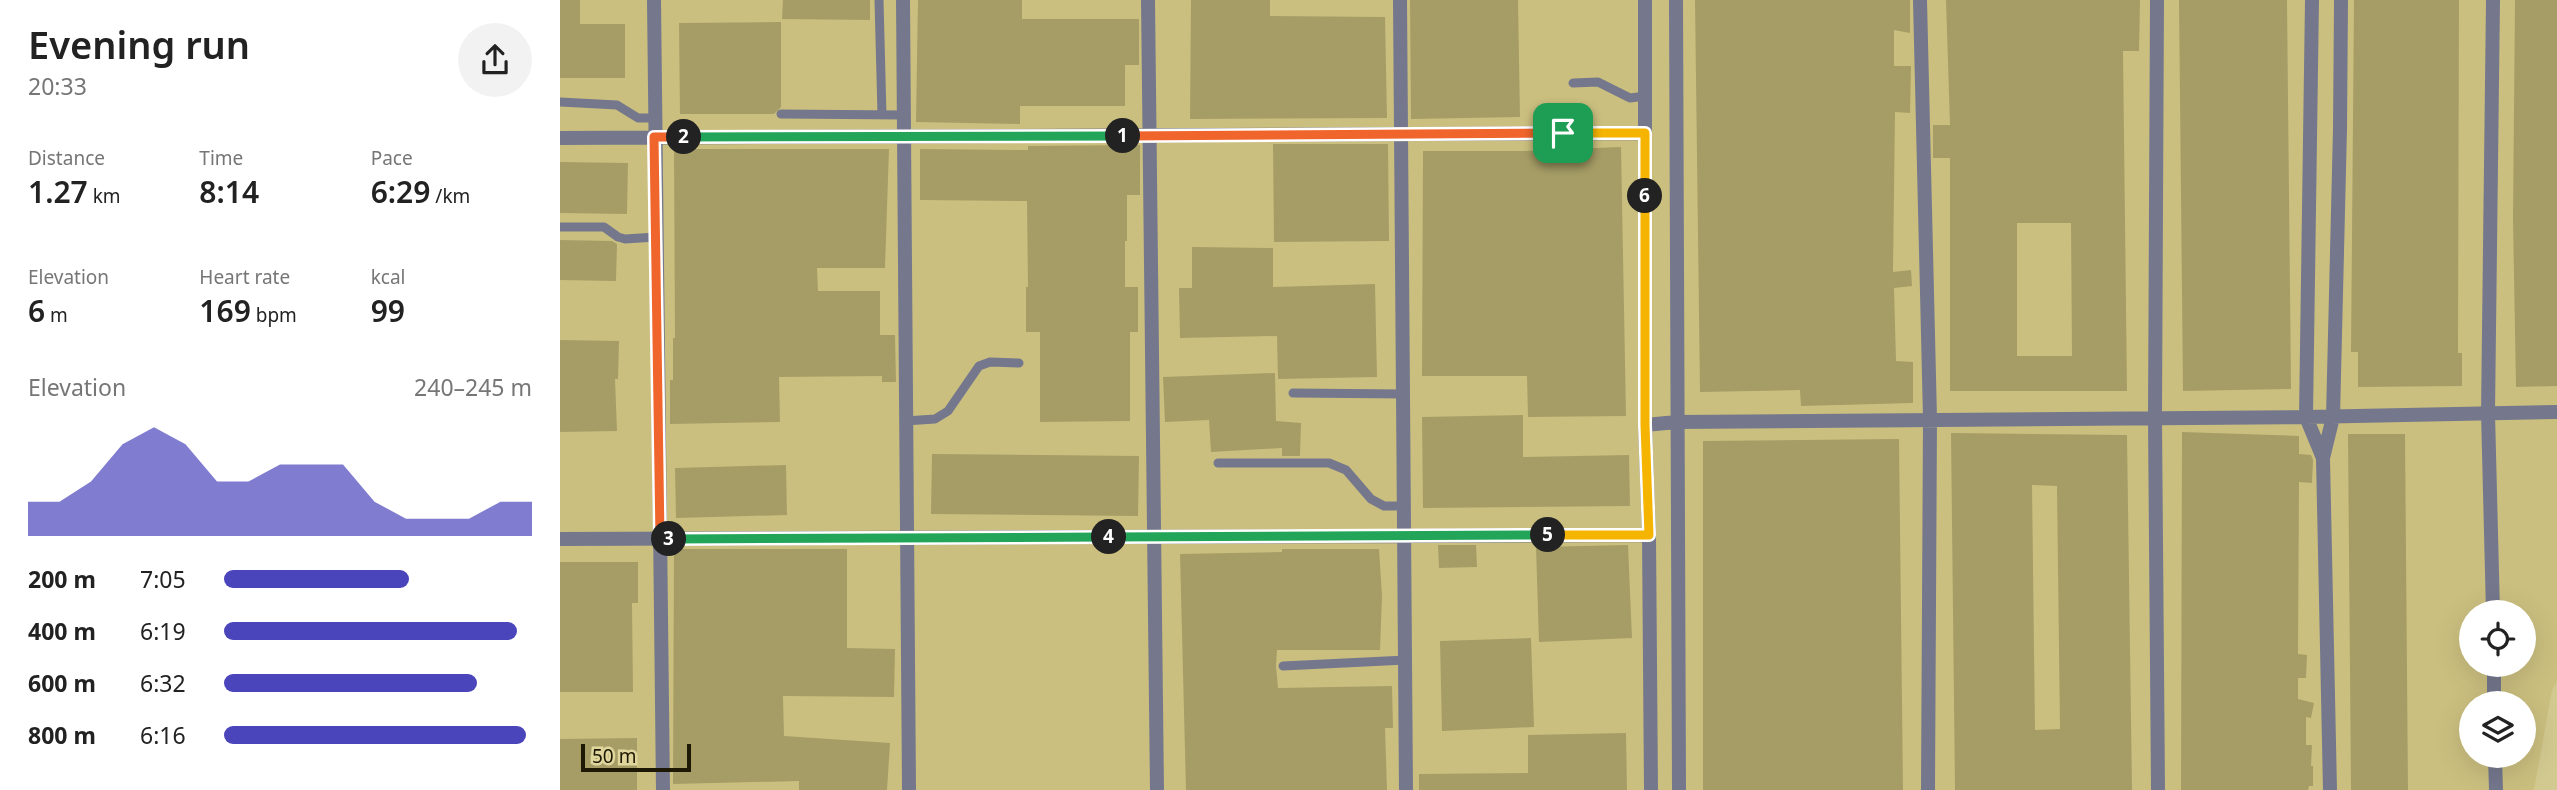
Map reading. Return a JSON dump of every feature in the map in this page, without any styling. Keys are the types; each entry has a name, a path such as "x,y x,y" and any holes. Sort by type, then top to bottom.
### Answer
{"street":[{"path":"653,0 663,790"},
{"path":"904,0 909,790"},
{"path":"1149,0 1157,790"},
{"path":"1400,0 1406,506 1406,790"},
{"path":"1645,0 1645,425 1649,535 1651,790"},
{"path":"1676,0 1679,790"},
{"path":"1920,0 1930,418 1928,790"},
{"path":"2157,0 2155,418 2158,790"},
{"path":"2312,0 2306,417 2323,458"},
{"path":"2330,790 2323,458 2333,417 2341,0"},
{"path":"2493,0 2488,413 2493,600"},
{"path":"560,138 1645,133"},
{"path":"1645,425 1677,422 1930,418 2333,417 2557,412"},
{"path":"560,539 1649,535"},
{"path":"2495,768 2496,790"}],"lane":[{"path":"879,0 882,115"},
{"path":"1573,83 1598,82 1630,98 1646,96"},
{"path":"560,102 617,105 638,118 654,118"},
{"path":"781,114 905,115"},
{"path":"560,227 604,227 625,239 656,237"},
{"path":"905,421 935,419 948,411 979,366 990,362 1019,363"},
{"path":"1293,393 1404,394"},
{"path":"1218,463 1329,463 1346,470 1371,499 1384,506 1406,506"},
{"path":"1283,666 1406,660"}],"shaded area":[{"path":"560,0 2557,0 2557,681 2552,690 2534,790 560,790"}],"building":[{"path":"560,0 580,0 580,24 625,24 625,78 560,78"},
{"path":"783,0 870,0 870,20 782,19"},
{"path":"918,0 1022,0 1022,19 1139,19 1139,65 1125,65 1125,106 1020,106 1020,124 916,122"},
{"path":"1191,0 1270,0 1270,16 1385,17 1387,118 1190,119"},
{"path":"1410,0 1518,0 1520,117 1411,119"},
{"path":"1695,0 1910,0 1910,33 1894,30 1894,66 1911,66 1910,113 1895,112 1893,272 1911,270 1912,286 1894,288 1896,361 1913,362 1913,403 1801,406 1800,390 1700,392"},
{"path":"1946,0 2140,0 2139,51 2123,51 2127,391 1950,391 1950,158 1933,158 1933,125 1950,125","holes":["2017,223 2071,223 2072,356 2017,356"]},
{"path":"2179,0 2287,0 2291,389 2183,391"},
{"path":"2354,0 2459,0 2458,353 2462,353 2462,386 2358,387 2358,352 2351,352"},
{"path":"2515,0 2557,0 2557,386 2516,387 2513,219"},
{"path":"781,22 781,107 774,114 680,114 679,23"},
{"path":"1273,144 1388,144 1389,241 1274,242"},
{"path":"1140,145 1140,195 1127,195 1125,241 1125,287 1138,287 1138,332 1130,332 1130,421 1040,422 1040,332 1026,332 1027,201 920,200 920,149 1028,150 1028,146"},
{"path":"1621,147 1626,416 1528,417 1527,376 1422,376 1423,151"},
{"path":"674,149 889,149 885,268 817,268 818,291 880,291 880,335 895,335 896,382 882,382 882,376 779,377 780,422 670,424 670,380 673,380 675,338"},
{"path":"560,162 628,163 627,214 560,213"},
{"path":"560,240 612,241 617,244 616,281 560,280"},
{"path":"1192,247 1273,248 1273,287 1375,284 1377,377 1278,379 1277,336 1180,338 1179,288 1192,288"},
{"path":"560,340 619,341 618,379 615,379 617,431 560,432"},
{"path":"1275,373 1276,421 1301,423 1300,456 1282,456 1282,448 1211,452 1209,420 1165,422 1163,377"},
{"path":"1523,415 1523,457 1629,455 1630,506 1423,508 1422,417"},
{"path":"2182,432 2299,436 2299,454 2311,455 2313,460 2312,483 2299,482 2298,654 2307,655 2306,678 2298,678 2298,699 2314,703 2311,718 2306,717 2306,745 2312,745 2313,766 2313,786 2309,786 2308,790 2181,790"},
{"path":"1951,433 2127,435 2132,790 1955,790","holes":["2032,485 2057,486 2060,729 2035,730"]},
{"path":"2348,434 2405,434 2408,790 2351,790"},
{"path":"1899,439 1903,790 1703,790 1703,441"},
{"path":"932,454 1139,456 1138,516 931,514"},
{"path":"786,465 787,515 676,518 675,468"},
{"path":"1438,545 1476,545 1477,567 1439,568"},
{"path":"1628,545 1632,638 1539,642 1536,547"},
{"path":"674,549 847,549 847,648 895,649 894,697 783,696 784,736 890,743 887,790 799,790 799,781 673,784"},
{"path":"1282,549 1379,549 1382,596 1380,650 1277,650 1276,666 1278,688 1392,686 1393,728 1385,728 1387,790 1186,790 1180,554 1282,552"},
{"path":"560,562 638,562 638,603 632,603 633,692 560,692"},
{"path":"1531,638 1534,727 1442,731 1440,641"},
{"path":"1626,733 1627,790 1419,790 1419,774 1528,773 1528,735"},
{"path":"637,738 637,790 560,790 560,739"}],"route":[{"path":"1563,133 1645,133 1645,425 1649,535 660,539 654,137 1563,133"}]}
